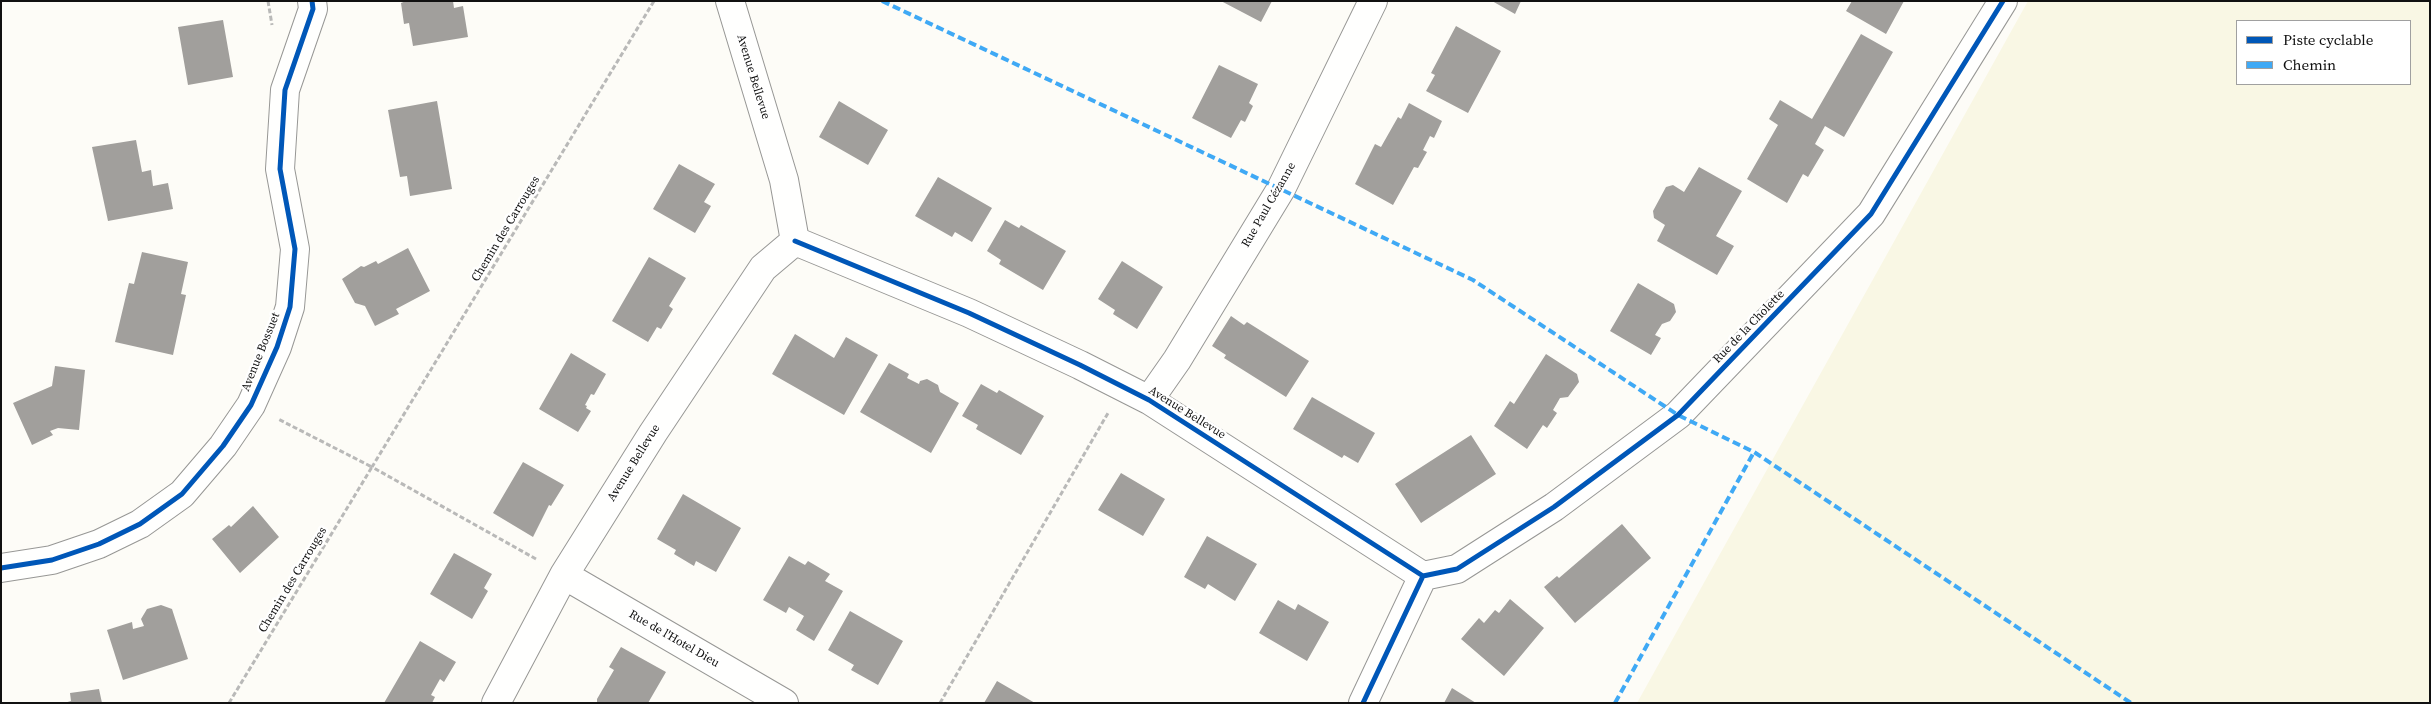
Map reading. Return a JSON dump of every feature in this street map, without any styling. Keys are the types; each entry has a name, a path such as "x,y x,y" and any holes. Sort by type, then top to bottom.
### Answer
{"street":[{"name":"Avenue Bossuet","path":"1,568 52,560 99,544 140,524 182,494 223,446 251,405 277,347 290,306 295,249 280,168 285,90 313,9 312,1"},
{"name":"Avenue Bellevue","path":"730,1 784,180 795,240"},
{"name":"Rue Paul Cézanne","path":"1149,400 1177,360 1281,188 1374,1"},
{"name":"Rue de la Cholette","path":"1423,576 1457,569 1554,507 1678,415 1872,214 2003,1"},
{"name":"Avenue Bellevue","path":"795,240 969,313 1149,400 1423,576"},
{"name":"Avenue Bellevue","path":"496,703 564,575 653,433 763,268 795,240"},
{"name":"Rue de l'Hotel Dieu","path":"564,575 784,703"},
{"path":"1363,703 1423,576"}],"path":[{"path":"940,703 1124,387"},
{"path":"251,405 372,467 564,575"}],"shaded area":[{"path":"2028,1 2430,1 2430,703 1637,703"}],"building":[{"path":"406,1 453,1 454,8 463,6 468,37 413,46 409,23 404,24 401,3"},
{"path":"1221,1 1272,1 1261,22"},
{"path":"1492,1 1521,1 1515,14"},
{"path":"1852,1 1904,1 1886,34 1846,11"},
{"path":"223,20 233,77 188,85 178,27"},
{"path":"1456,26 1501,51 1468,113 1426,91 1435,75 1431,73"},
{"path":"1861,34 1893,52 1844,137 1825,126 1815,144 1824,150 1808,177 1803,174 1787,203 1747,179 1778,125 1769,119 1780,100 1812,119"},
{"path":"1219,65 1258,84 1249,103 1253,106 1245,122 1241,120 1231,138 1192,118"},
{"path":"437,101 452,189 410,196 407,176 400,177 388,110"},
{"path":"839,101 888,130 868,165 819,137"},
{"path":"1409,103 1442,121 1434,138 1430,136 1423,150 1427,152 1418,168 1414,167 1393,205 1355,184 1375,144 1381,147 1398,117 1401,119"},
{"path":"136,140 142,172 151,170 153,186 168,183 173,209 108,221 92,147"},
{"path":"679,164 715,184 704,202 711,206 695,233 653,209"},
{"path":"1699,167 1742,191 1716,236 1734,246 1717,275 1657,241 1665,225 1654,218 1653,211 1666,187 1673,185 1684,192"},
{"path":"938,177 992,208 972,242 955,232 952,237 915,216"},
{"path":"1005,220 1019,228 1021,225 1066,251 1043,290 999,264 1001,260 987,251"},
{"path":"408,248 430,291 396,309 399,314 375,326 365,306 355,303 342,279 361,266 364,267 376,261 378,264"},
{"path":"142,252 188,262 181,294 186,295 173,355 115,342 129,283 134,284"},
{"path":"649,257 686,278 669,306 673,309 661,329 657,327 648,342 612,321"},
{"path":"1122,261 1163,287 1137,329 1113,314 1115,310 1098,299"},
{"path":"1638,283 1674,304 1676,312 1670,321 1662,324 1655,335 1661,338 1651,355 1610,331"},
{"path":"1231,316 1244,325 1247,322 1309,361 1286,397 1224,358 1226,355 1212,346"},
{"path":"795,334 834,358 846,337 878,355 844,415 772,374"},
{"path":"571,353 606,374 594,395 591,394 585,405 591,411 578,432 539,409"},
{"path":"1546,354 1577,374 1579,382 1568,397 1560,398 1553,410 1557,413 1547,428 1543,425 1527,449 1494,426 1510,401 1514,404"},
{"path":"889,363 909,374 907,378 919,384 920,381 927,379 938,385 940,392 959,403 931,453 860,412"},
{"path":"55,366 85,370 79,430 58,428 50,431 53,435 32,445 13,403 52,386"},
{"path":"981,384 997,393 999,390 1044,416 1021,455 976,429 978,425 962,416"},
{"path":"1312,397 1375,433 1358,463 1344,455 1342,458 1293,429"},
{"path":"1471,435 1496,474 1421,523 1395,484"},
{"path":"523,462 564,485 551,506 549,505 533,537 493,513"},
{"path":"1121,473 1165,499 1143,536 1098,510"},
{"path":"683,494 741,528 716,572 696,561 694,566 674,554 676,550 657,539"},
{"path":"253,506 279,537 240,573 212,539 229,525 231,527"},
{"path":"1622,524 1651,558 1575,623 1544,587 1557,576 1559,578"},
{"path":"1207,536 1257,564 1235,601 1208,584 1205,589 1184,577"},
{"path":"454,553 492,574 484,588 488,591 472,619 430,594"},
{"path":"789,556 805,565 808,561 830,574 825,581 843,591 814,641 796,630 804,616 789,607 786,613 763,600"},
{"path":"1510,599 1544,628 1504,676 1461,639 1479,618 1484,623 1495,610 1499,613"},
{"path":"1278,600 1295,610 1298,604 1329,622 1307,661 1259,633"},
{"path":"161,605 172,609 188,659 123,680 107,630 132,622 133,629 144,626 141,619 147,609"},
{"path":"850,611 903,641 878,685 851,670 854,665 828,650"},
{"path":"420,641 456,662 444,682 440,679 431,695 435,697 432,703 384,703"},
{"path":"621,647 666,672 648,703 597,703 597,699 614,670 609,667"},
{"path":"997,681 1035,703 984,703"},
{"path":"1452,688 1476,703 1444,703"},
{"path":"99,689 102,703 64,703 71,701 70,693"}],"marked path":[{"path":"882,1 1473,280 1678,415 1754,452 2131,703"},
{"path":"1615,703 1754,452"}],"cycle path":[{"path":"1,568 52,560 99,544 140,524 182,494 223,446 251,405 277,347 290,307 295,249 280,169 285,90 313,9 312,1"},
{"path":"1423,576 1457,569 1554,507 1678,415 1871,214 2003,1"},
{"path":"795,241 969,313 1149,400 1423,576 1363,703"}]}
